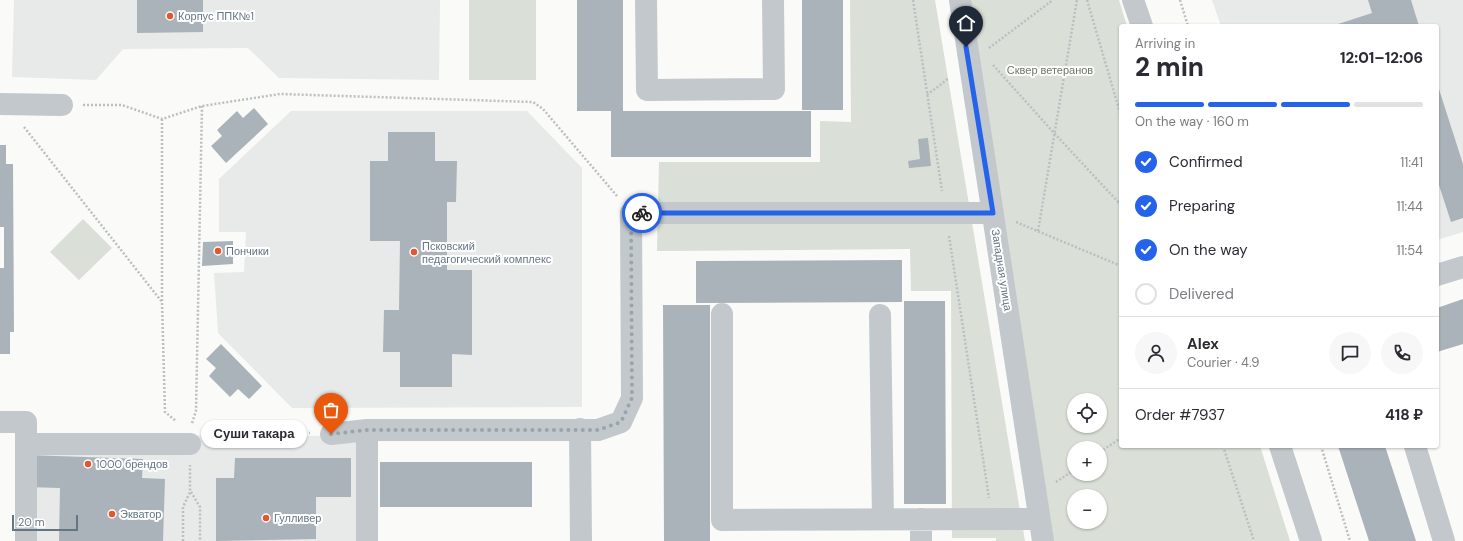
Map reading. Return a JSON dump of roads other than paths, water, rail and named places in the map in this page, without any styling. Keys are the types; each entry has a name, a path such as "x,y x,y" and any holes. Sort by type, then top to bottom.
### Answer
{"street":[{"path":"646,0 647,90 655,90 774,89 773,0"},
{"name":"Западная улица","path":"960,0 975,58 993,213 1043,541"},
{"path":"1133,0 1141,24"},
{"path":"3,104 62,105"},
{"path":"331,434 367,430 598,430 621,422 632,398 631,213 993,213"},
{"path":"1439,274 1463,267"},
{"path":"722,314 722,520 1039,519"},
{"path":"880,315 883,519"},
{"path":"0,422 26,422 26,541"},
{"path":"580,429 581,541"},
{"path":"367,430 367,541"},
{"path":"26,444 196,434"},
{"path":"1281,448 1311,541"},
{"path":"1416,448 1444,541"},
{"path":"921,519 921,541"}],"place":[{"name":"Корпус ППК№1","path":"170,16"},
{"name":"Пончики","path":"218,251"},
{"name":"Псковский педагогический комплекс","path":"414,252"},
{"name":"Суши такара","path":"331,434"},
{"name":"1000 брендов","path":"88,464"},
{"name":"Экватор","path":"112,514"},
{"name":"Гулливер","path":"266,518"}],"park label":[{"name":"Сквер ветеранов","path":"1050,70"}]}
